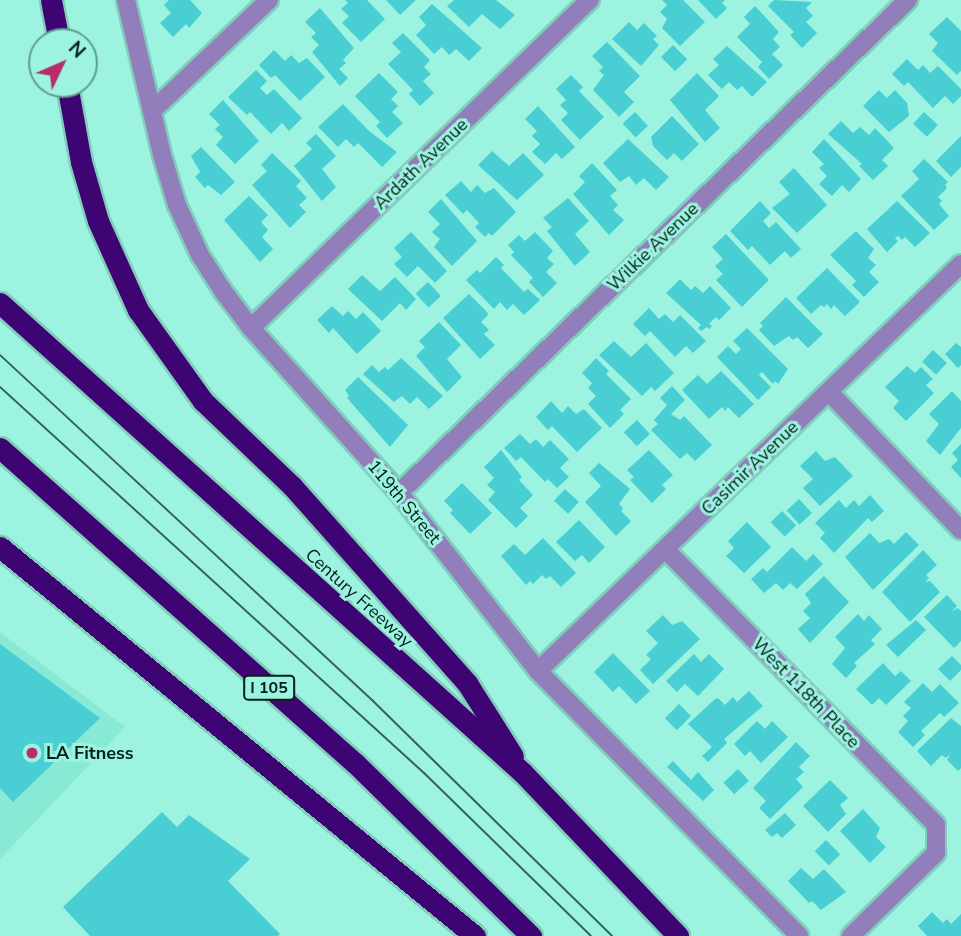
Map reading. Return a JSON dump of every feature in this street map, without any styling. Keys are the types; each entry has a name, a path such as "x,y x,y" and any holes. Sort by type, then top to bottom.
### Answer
{"highway":[{"path":"51,0 56,28"},
{"path":"70,98 81,162 98,222 117,269 145,320 204,401 292,486 467,683 523,773"},
{"name":"Century Freeway","path":"0,303 523,773 678,936"},
{"name":"I 105","path":"0,448 355,763 531,936"},
{"path":"0,547 475,936"}],"street":[{"name":"119th Street","path":"126,0 177,205 200,255 251,328 398,493 538,671 799,936"},
{"path":"152,111 269,0"},
{"name":"Ardath Avenue","path":"251,328 590,0"},
{"name":"Wilkie Avenue","path":"398,493 908,0"},
{"name":"Casimir Avenue","path":"538,671 961,264"},
{"path":"829,392 961,530"},
{"name":"West 118th Place","path":"666,550 936,825 936,853 850,936"}],"shaded area":[{"path":"0,632 125,727 0,859"}],"building":[{"path":"169,0 190,0 202,13 189,28 186,24 173,37 160,23 171,13 164,5"},
{"path":"345,0 367,0 385,19 361,42 342,23 349,16 341,9 348,3"},
{"path":"386,0 416,0 400,15"},
{"path":"454,0 496,0 515,15 500,29 482,14 469,27 447,6"},
{"path":"662,0 683,0 705,22 680,46 662,28 667,19 660,12 667,5"},
{"path":"698,0 725,0 722,3 727,8 716,19"},
{"path":"774,0 812,2 806,8 813,16 806,22 817,33 802,48 790,35 794,32 768,6"},
{"path":"432,4 482,48 469,61 456,49 449,55 442,47 434,54 416,35 426,25 419,17"},
{"path":"755,6 779,32 773,39 780,47 772,54 783,65 769,79 758,67 762,62 737,37 750,24 744,17"},
{"path":"320,8 354,48 343,60 346,63 339,69 348,78 340,86 312,52 319,45 311,37 316,33 305,22"},
{"path":"947,17 961,31 961,71 957,75 932,51 938,43 929,34"},
{"path":"629,22 637,30 644,23 657,36 653,39 659,45 641,66 612,39"},
{"path":"403,33 430,60 424,67 431,74 423,81 434,93 420,106 409,94 413,90 388,64 401,52 392,43"},
{"path":"607,42 640,76 624,92 634,102 619,117 593,90 604,75 599,71 603,67 592,56"},
{"path":"673,45 687,59 675,71 661,57"},
{"path":"727,46 767,82 752,97 742,86 737,90 729,82 722,89 708,75 719,65 713,59"},
{"path":"274,50 285,61 291,55 299,63 307,58 325,77 300,101 275,75 271,78 259,65"},
{"path":"907,59 918,70 923,65 930,73 938,66 961,89 961,96 953,104 945,96 933,108 908,82 904,86 892,74"},
{"path":"256,70 267,81 260,88 267,95 274,89 302,118 289,131 282,123 271,134 250,112 247,115 228,97"},
{"path":"379,73 398,92 391,99 398,106 392,112 403,123 387,138 376,126 380,122 355,96"},
{"path":"697,73 719,96 705,110 720,128 705,142 670,100"},
{"path":"571,75 583,87 579,91 604,117 580,140 561,120 568,113 560,105 566,100 556,89"},
{"path":"879,90 887,98 895,90 907,103 909,116 889,132 863,106"},
{"path":"223,100 259,141 235,164 216,145 223,137 215,129 220,125 209,114"},
{"path":"343,104 369,131 397,152 382,167 358,143 354,147 346,139 338,147 318,127"},
{"path":"538,106 575,147 562,159 556,153 545,164 532,152 540,144 532,136 537,131 525,119"},
{"path":"635,112 648,126 636,137 623,124"},
{"path":"924,112 938,125 927,137 913,124"},
{"path":"672,116 699,144 682,161 674,153 667,160 653,146 651,137"},
{"path":"841,121 853,133 860,127 869,135 875,128 894,148 882,160 888,166 873,180 859,166 862,164 828,134"},
{"path":"316,134 336,156 322,169 336,187 322,201 294,166 312,149 306,143"},
{"path":"961,136 961,167 951,177 936,161"},
{"path":"628,139 669,177 656,190 644,178 636,185 629,176 620,182 603,163"},
{"path":"824,139 861,179 849,192 842,185 832,196 819,184 827,176 819,168 824,164 812,152"},
{"path":"201,147 235,182 221,195 208,185 205,188 195,177 200,172 191,156"},
{"path":"492,151 509,166 523,153 544,175 517,200 478,165"},
{"path":"272,153 301,181 296,186 307,198 299,205 306,212 290,228 252,185 267,171 261,165"},
{"path":"924,159 948,182 945,185 947,188 938,197 942,201 939,204 949,216 934,230 901,196 919,179 912,171"},
{"path":"592,163 617,190 610,196 618,205 613,210 624,220 609,235 573,194 585,182 579,176"},
{"path":"794,168 827,205 797,233 772,208 790,194 779,182"},
{"path":"461,181 471,192 477,185 485,193 494,188 516,212 492,236 489,233 485,237 475,227 479,223 467,210 463,214 445,195"},
{"path":"249,196 268,215 261,222 268,230 262,237 273,249 260,262 224,220"},
{"path":"568,198 589,221 575,234 590,252 575,266 547,231 552,227 543,218"},
{"path":"441,199 477,241 452,266 434,247 440,239 432,232 440,224 428,212"},
{"path":"760,201 771,213 763,221 769,228 776,222 801,249 791,258 785,251 770,265 752,246 748,250 730,231"},
{"path":"897,201 930,233 915,247 905,237 902,240 898,236 895,238 898,241 887,252 867,229"},
{"path":"856,231 874,249 868,258 876,265 869,272 879,282 864,297 852,285 856,281 830,255"},
{"path":"411,232 447,271 435,283 418,266 407,277 394,264 402,257 394,248"},
{"path":"535,232 553,251 547,258 554,264 546,272 557,283 543,297 529,282 533,278 511,255 514,252 508,245 519,235 525,241"},
{"path":"726,234 769,280 742,307 716,280 723,274 715,266 723,259 712,247"},
{"path":"496,257 504,265 501,268 524,292 528,289 540,300 524,315 513,304 507,310 500,302 494,309 466,280 477,270 480,273"},
{"path":"827,268 860,302 845,316 834,305 831,309 827,304 824,307 821,305 811,314 796,298"},
{"path":"362,275 380,291 395,277 416,299 406,310 400,303 382,321 348,289"},
{"path":"680,279 691,290 695,286 703,293 710,286 731,308 719,320 716,317 709,324 712,326 709,329 707,327 701,331 698,328 701,325 666,293"},
{"path":"428,282 441,296 429,307 416,294"},
{"path":"469,294 487,312 488,315 481,322 489,330 484,334 495,345 480,359 443,318"},
{"path":"786,297 823,334 808,348 797,337 793,340 789,336 774,346 759,330 763,326 760,323"},
{"path":"332,306 343,316 348,311 356,319 363,312 381,331 357,354 333,328 329,333 317,320"},
{"path":"649,308 659,319 665,314 673,322 680,315 706,341 693,353 686,346 675,357 650,331 645,336 633,324"},
{"path":"439,322 461,345 447,359 462,377 447,392 416,356 425,347 419,341"},
{"path":"747,328 788,369 778,384 775,381 773,384 762,372 759,375 771,387 758,400 717,357 728,346 736,354 741,349 733,341"},
{"path":"614,341 631,357 646,343 674,373 655,391 651,387 642,396 599,355"},
{"path":"956,343 961,347 961,365 958,368 945,354"},
{"path":"933,350 947,363 936,375 922,362"},
{"path":"401,358 443,396 429,409 417,397 410,404 402,396 394,402 363,374 372,365 379,372 385,367 388,370"},
{"path":"596,358 609,371 606,374 631,399 620,410 624,414 610,428 588,404 596,396 588,388 592,383 582,373"},
{"path":"907,366 915,373 921,367 933,379 926,385 934,393 906,421 893,408 899,401 885,387"},
{"path":"721,371 754,404 739,418 728,407 725,411 722,407 709,419 682,390 698,375 707,384"},
{"path":"358,377 408,425 390,447 347,398 349,396 345,390"},
{"path":"672,386 685,400 671,414 680,420 684,416 712,445 695,461 687,453 680,459 651,430 658,424 654,420 667,405 660,398"},
{"path":"952,391 961,401 961,428 940,455 926,441 939,424 929,414"},
{"path":"551,401 562,413 568,406 576,414 584,409 602,428 577,452 552,426 548,430 536,417"},
{"path":"637,420 650,434 637,446 624,432"},
{"path":"520,434 530,444 536,439 543,447 550,440 569,459 560,468 569,477 557,488 548,479 545,482 521,457 516,461 504,448"},
{"path":"961,444 961,478 951,467 958,460 952,453"},
{"path":"501,450 522,477 519,480 533,495 520,508 528,516 516,528 488,500 495,492 487,485 494,478 484,467"},
{"path":"649,450 673,475 662,485 666,489 652,503 630,480 634,477 627,470"},
{"path":"816,451 825,461 835,457 853,476 820,506 803,488 813,479 800,466"},
{"path":"599,463 630,489 619,504 623,508 621,511 631,521 616,536 585,502 601,486 589,473"},
{"path":"462,483 492,513 470,534 450,513 453,510 444,501"},
{"path":"565,489 579,502 568,514 554,501"},
{"path":"870,495 884,511 872,522 868,518 834,553 820,538 825,533 815,523 839,500 846,508 854,500 859,506"},
{"path":"799,499 812,513 800,524 787,511"},
{"path":"782,511 796,525 785,536 771,522"},
{"path":"579,520 605,547 589,563 582,555 575,561 556,542"},
{"path":"747,522 771,547 744,573 726,556 734,548 728,541"},
{"path":"906,532 919,545 873,590 845,557 870,533 879,543 889,539 894,544"},
{"path":"543,538 576,573 561,587 550,576 546,579 542,575 533,584 530,581 526,585 501,556 514,544 525,555"},
{"path":"792,547 806,561 813,554 823,564 797,589 790,583 783,590 776,583 764,593 751,579 763,568 767,572"},
{"path":"923,550 937,565 926,575 929,578 925,582 930,581 940,592 910,622 882,592"},
{"path":"824,576 849,602 810,643 798,629 810,618 803,611 811,603 805,594"},
{"path":"947,595 957,606 952,611 958,608 961,611 961,641 954,648 924,617"},
{"path":"858,614 864,621 869,615 882,629 871,640 875,644 854,663 857,666 846,678 832,664 845,648 835,637"},
{"path":"663,615 672,625 682,621 700,639 653,684 640,670 651,659 646,655 658,643 646,631"},
{"path":"916,620 926,630 898,657 886,645"},
{"name":"LA Fitness","path":"0,644 100,718 13,802 0,788"},
{"path":"613,653 650,691 636,704 619,686 613,692 594,672"},
{"path":"694,654 701,662 709,654 724,669 698,696 685,684 677,692 666,681"},
{"path":"952,656 961,665 961,670 950,681 938,669"},
{"path":"883,663 895,676 901,671 911,681 886,705 879,698 872,705 856,689"},
{"path":"923,683 932,692 940,684 959,703 944,717 940,713 921,731 925,735 913,747 898,732 908,721 903,716 911,708 904,702"},
{"path":"749,691 763,706 724,739 727,743 708,762 702,756 712,747 688,724 715,699 718,698 725,705 733,697 737,702"},
{"path":"679,704 691,716 677,730 665,718"},
{"path":"951,718 961,726 961,768 958,771 947,760 950,754 946,758 942,755 931,766 917,751"},
{"path":"757,721 765,729 772,721 788,737 761,763 750,751 745,756 734,744"},
{"path":"796,742 810,756 799,767 804,772 796,779 803,787 770,819 759,808 766,801 753,788"},
{"path":"673,761 691,780 698,772 714,790 703,801 667,767"},
{"path":"738,769 749,781 734,794 723,783"},
{"path":"830,780 848,798 840,805 846,814 828,832 803,806"},
{"path":"863,809 880,828 876,837 886,847 870,863 840,831"},
{"path":"162,812 177,827 189,815 250,859 228,881 280,934 278,936 90,936 63,907"},
{"path":"785,813 796,825 782,838 777,833 772,837 765,830"},
{"path":"826,840 840,854 829,865 815,851"},
{"path":"801,868 813,879 824,869 846,892 821,910 812,901 809,903 788,881"},
{"path":"932,912 943,923 947,919 951,924 961,914 961,936 927,936 918,926"}],"tram line":[{"path":"0,355 373,701 612,936"},
{"path":"0,387 424,773 591,936"}],"place":[{"name":"LA Fitness","path":"32,753"}]}
